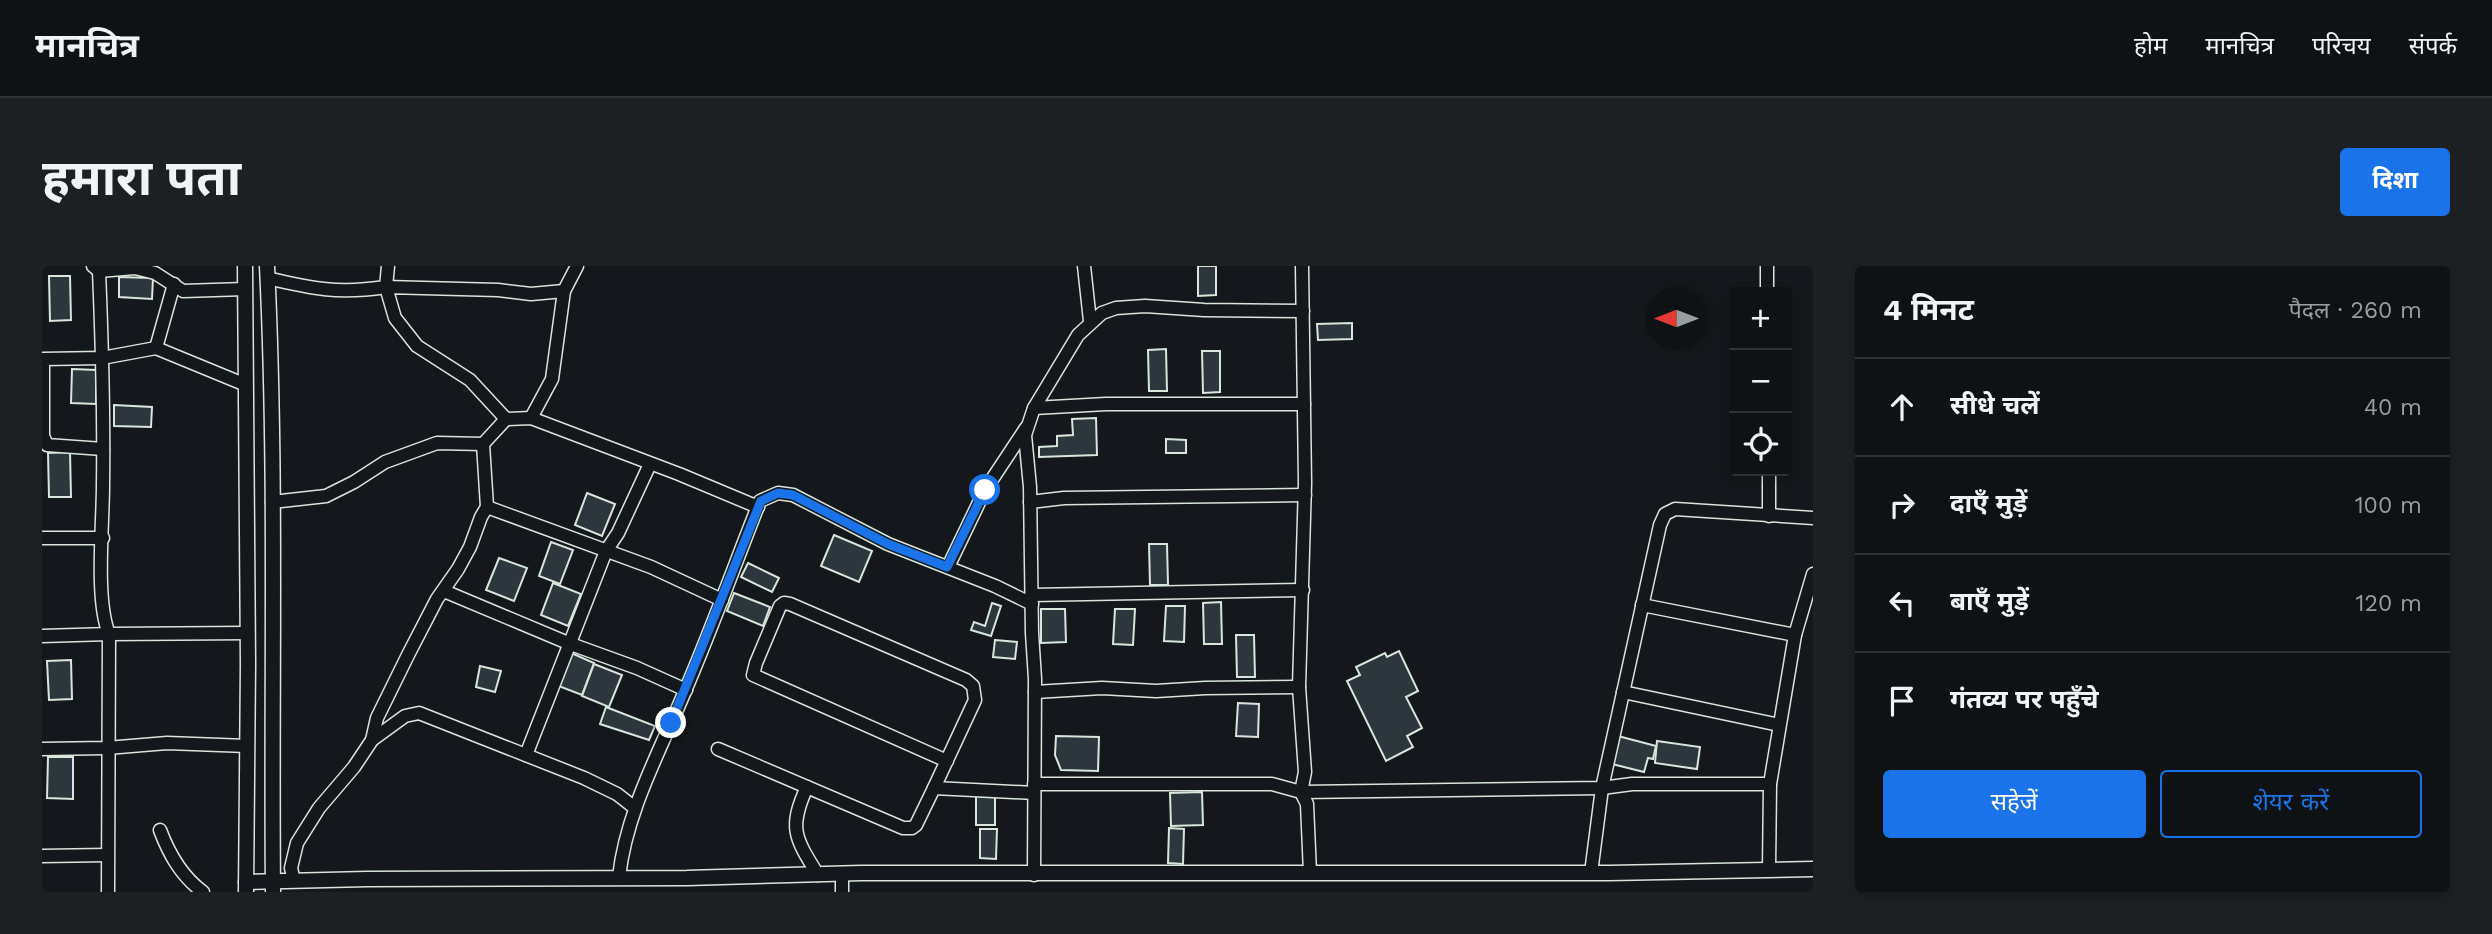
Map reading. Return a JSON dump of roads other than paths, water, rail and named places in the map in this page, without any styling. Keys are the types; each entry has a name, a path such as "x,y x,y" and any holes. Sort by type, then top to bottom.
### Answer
{"street":[{"path":"245,266 248,633 246,887 273,887 294,881 818,874 1591,873 1813,869"},
{"path":"388,266 386,287 395,318 417,346 470,380 506,419"},
{"path":"531,418 552,379 564,291 577,266"},
{"path":"1084,266 1090,321"},
{"path":"1302,266 1305,495 1298,687 1305,772 1301,792 1307,804 1310,873"},
{"path":"1767,266 1767,287"},
{"path":"108,892 109,634 103,612 102,358 96,269 135,268 155,273 183,291 246,289"},
{"path":"273,887 272,502 267,272 326,291 352,292 386,287 498,290 531,294 564,291"},
{"path":"156,348 174,285"},
{"path":"1034,874 1035,692 1030,502 1025,435 1034,408 1078,334 1101,313 1116,308 1145,306 1303,311"},
{"path":"103,449 47,445 44,436 42,359 102,358 156,348 246,385"},
{"path":"1034,408 1147,403 1304,404"},
{"path":"372,740 377,718 408,655 437,599 470,547 487,507 483,444 506,419 531,418 758,507"},
{"path":"947,567 985,490 1029,425"},
{"path":"272,502 326,496 385,462 438,443 483,444"},
{"path":"526,755 606,551 618,533 650,464"},
{"path":"1769,476 1769,516"},
{"path":"620,877 621,857 635,808 686,690 758,507 761,501 778,493 793,495 888,544 1032,599 1303,590"},
{"path":"1030,502 1064,498 1305,495"},
{"path":"487,507 651,567 722,600"},
{"path":"1591,873 1602,789 1660,525 1665,514 1675,509 1813,518"},
{"path":"42,538 103,538"},
{"path":"1769,869 1770,784 1795,635 1813,574"},
{"path":"444,591 686,690"},
{"path":"718,749 903,828 912,828 916,825 947,761 975,700 973,686 966,680 784,603 780,606 755,663 753,675 947,761"},
{"path":"1642,606 1795,635"},
{"path":"42,636 248,633"},
{"path":"1035,692 1101,688 1156,691 1298,687"},
{"path":"1623,692 1779,725"},
{"path":"294,881 293,857 303,831 319,808 354,767 372,740 405,716 419,713 608,789 635,808"},
{"path":"42,749 107,748 167,743 247,746"},
{"path":"934,788 1272,784 1301,792 1602,789 1632,784 1770,784"},
{"path":"807,787 795,820 797,838 818,874"},
{"path":"160,830 181,872 203,892"},
{"path":"42,856 107,855"},
{"path":"842,874 842,892"}]}
